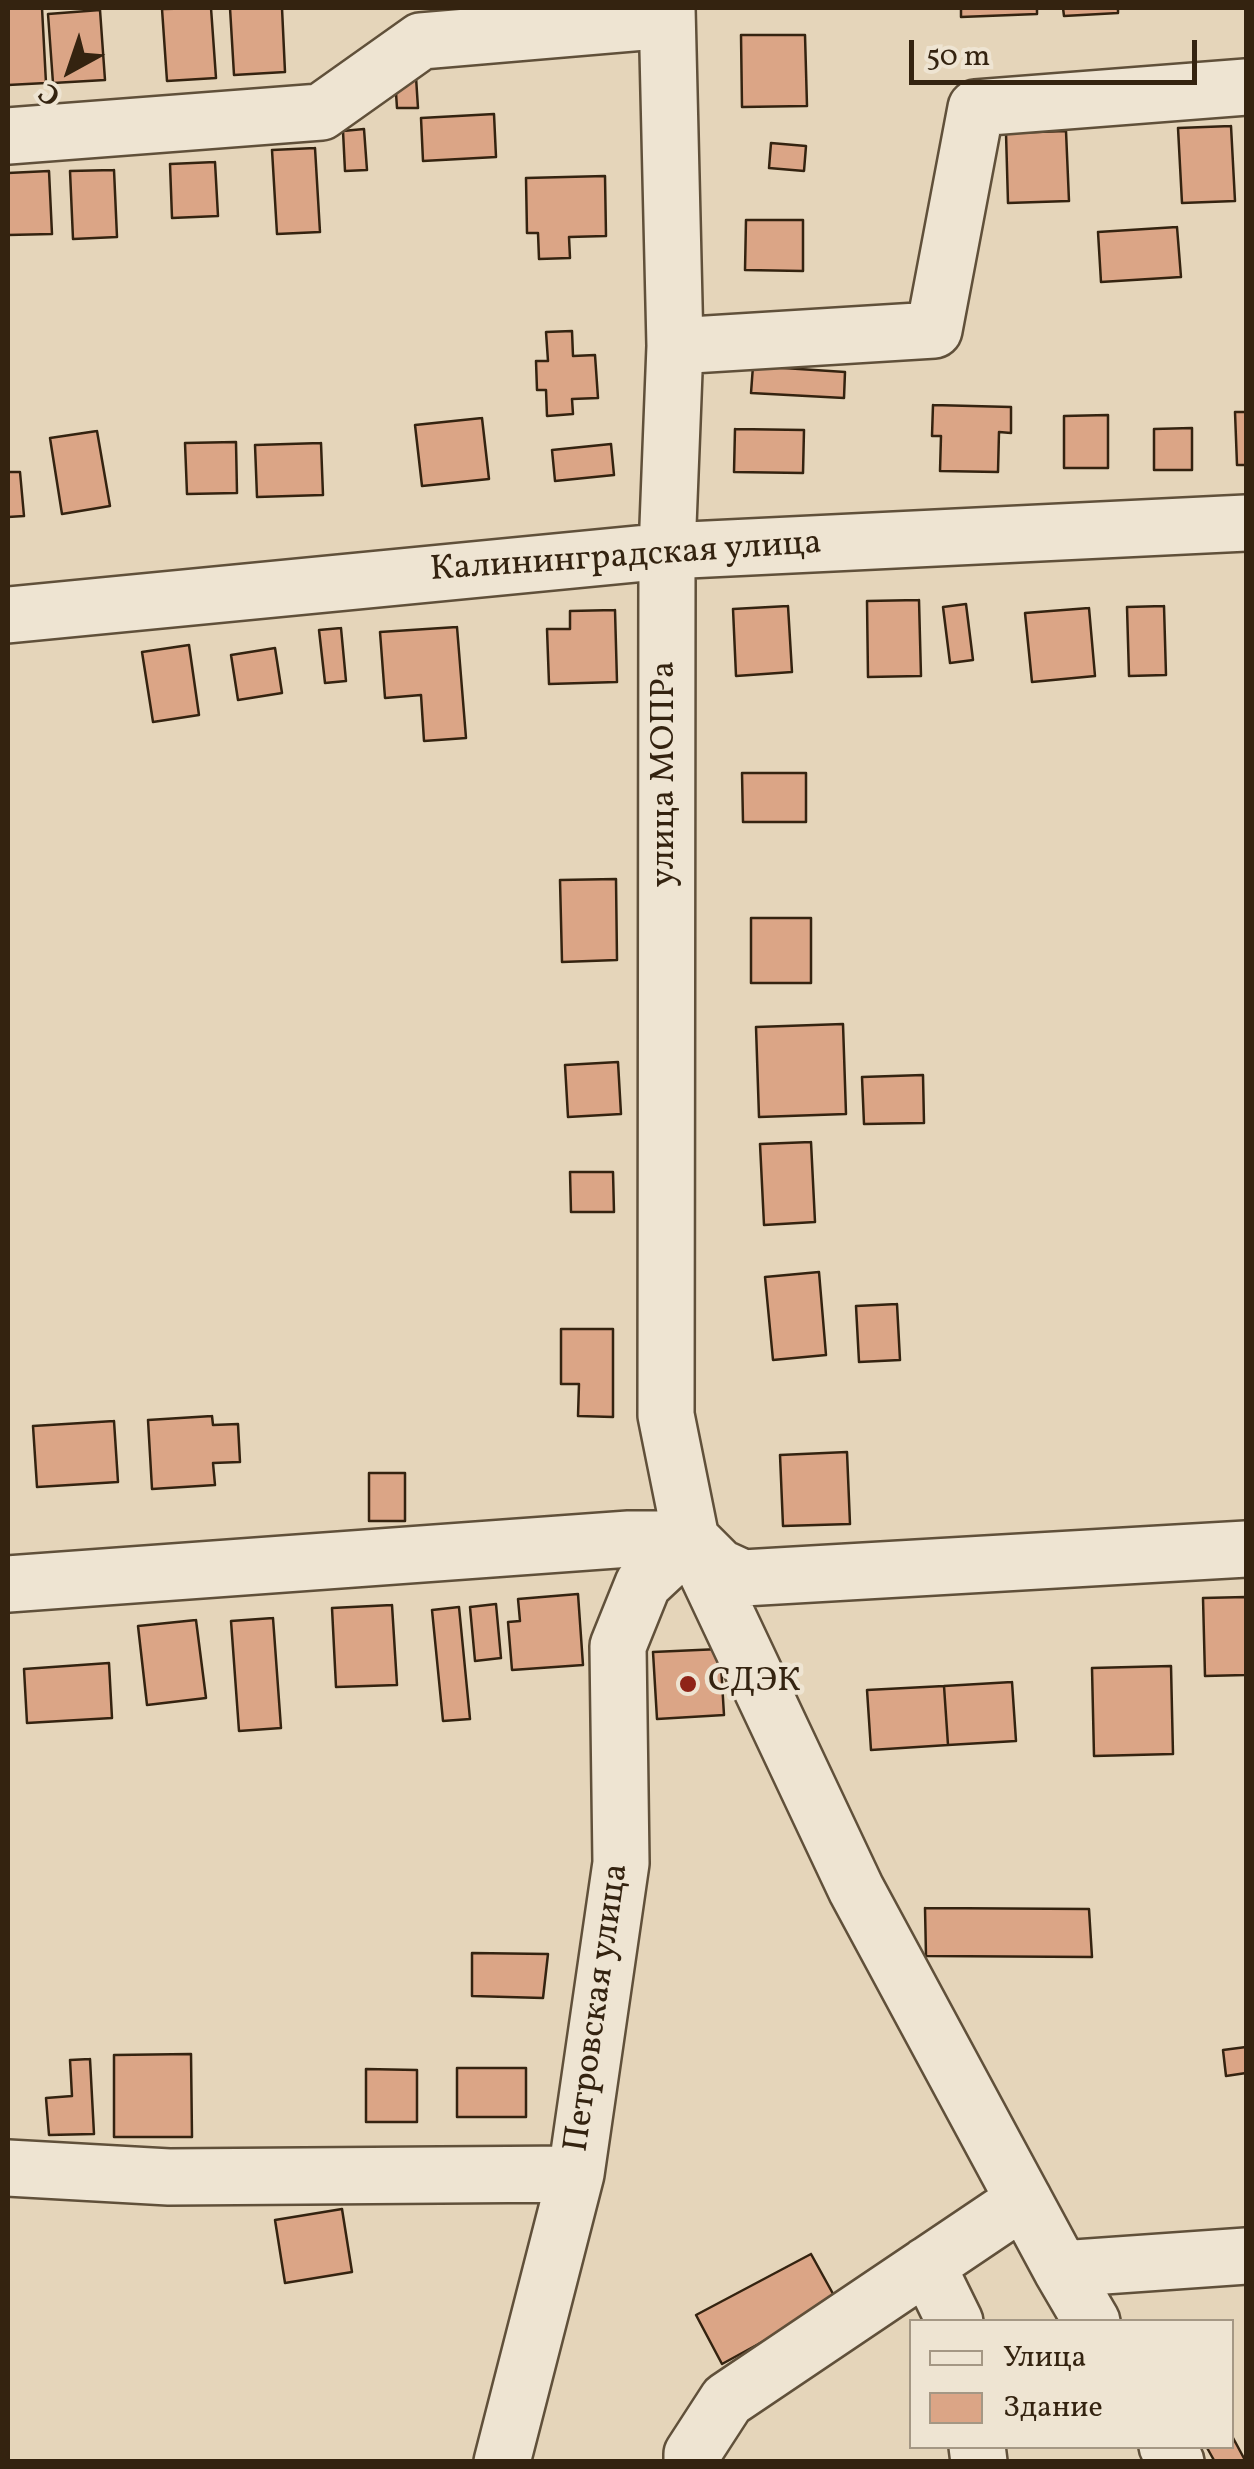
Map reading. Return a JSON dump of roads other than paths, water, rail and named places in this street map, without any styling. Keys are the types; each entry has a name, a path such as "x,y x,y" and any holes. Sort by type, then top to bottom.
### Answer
{"street":[{"path":"8,136 321,112 421,40 667,14"},
{"name":"улица МОПРа","path":"667,14 675,346 667,550 666,1415 691,1539 856,1890 1090,2319"},
{"path":"675,346 934,330 976,108 1246,87"},
{"name":"Калининградская улица","path":"8,615 667,550 1246,524"},
{"path":"8,1584 609,1540 691,1539 718,1567 743,1578 1246,1549"},
{"name":"Петровская улица","path":"8,2168 169,2177 576,2174 621,1863 618,1646 643,1584 691,1539"},
{"path":"502,2462 576,2174"},
{"path":"692,2462 692,2454 726,2400 1024,2200"},
{"path":"1060,2269 1246,2256"},
{"path":"926,2265 953,2319"}],"place":[{"name":"СДЭК","path":"688,1684"}]}
